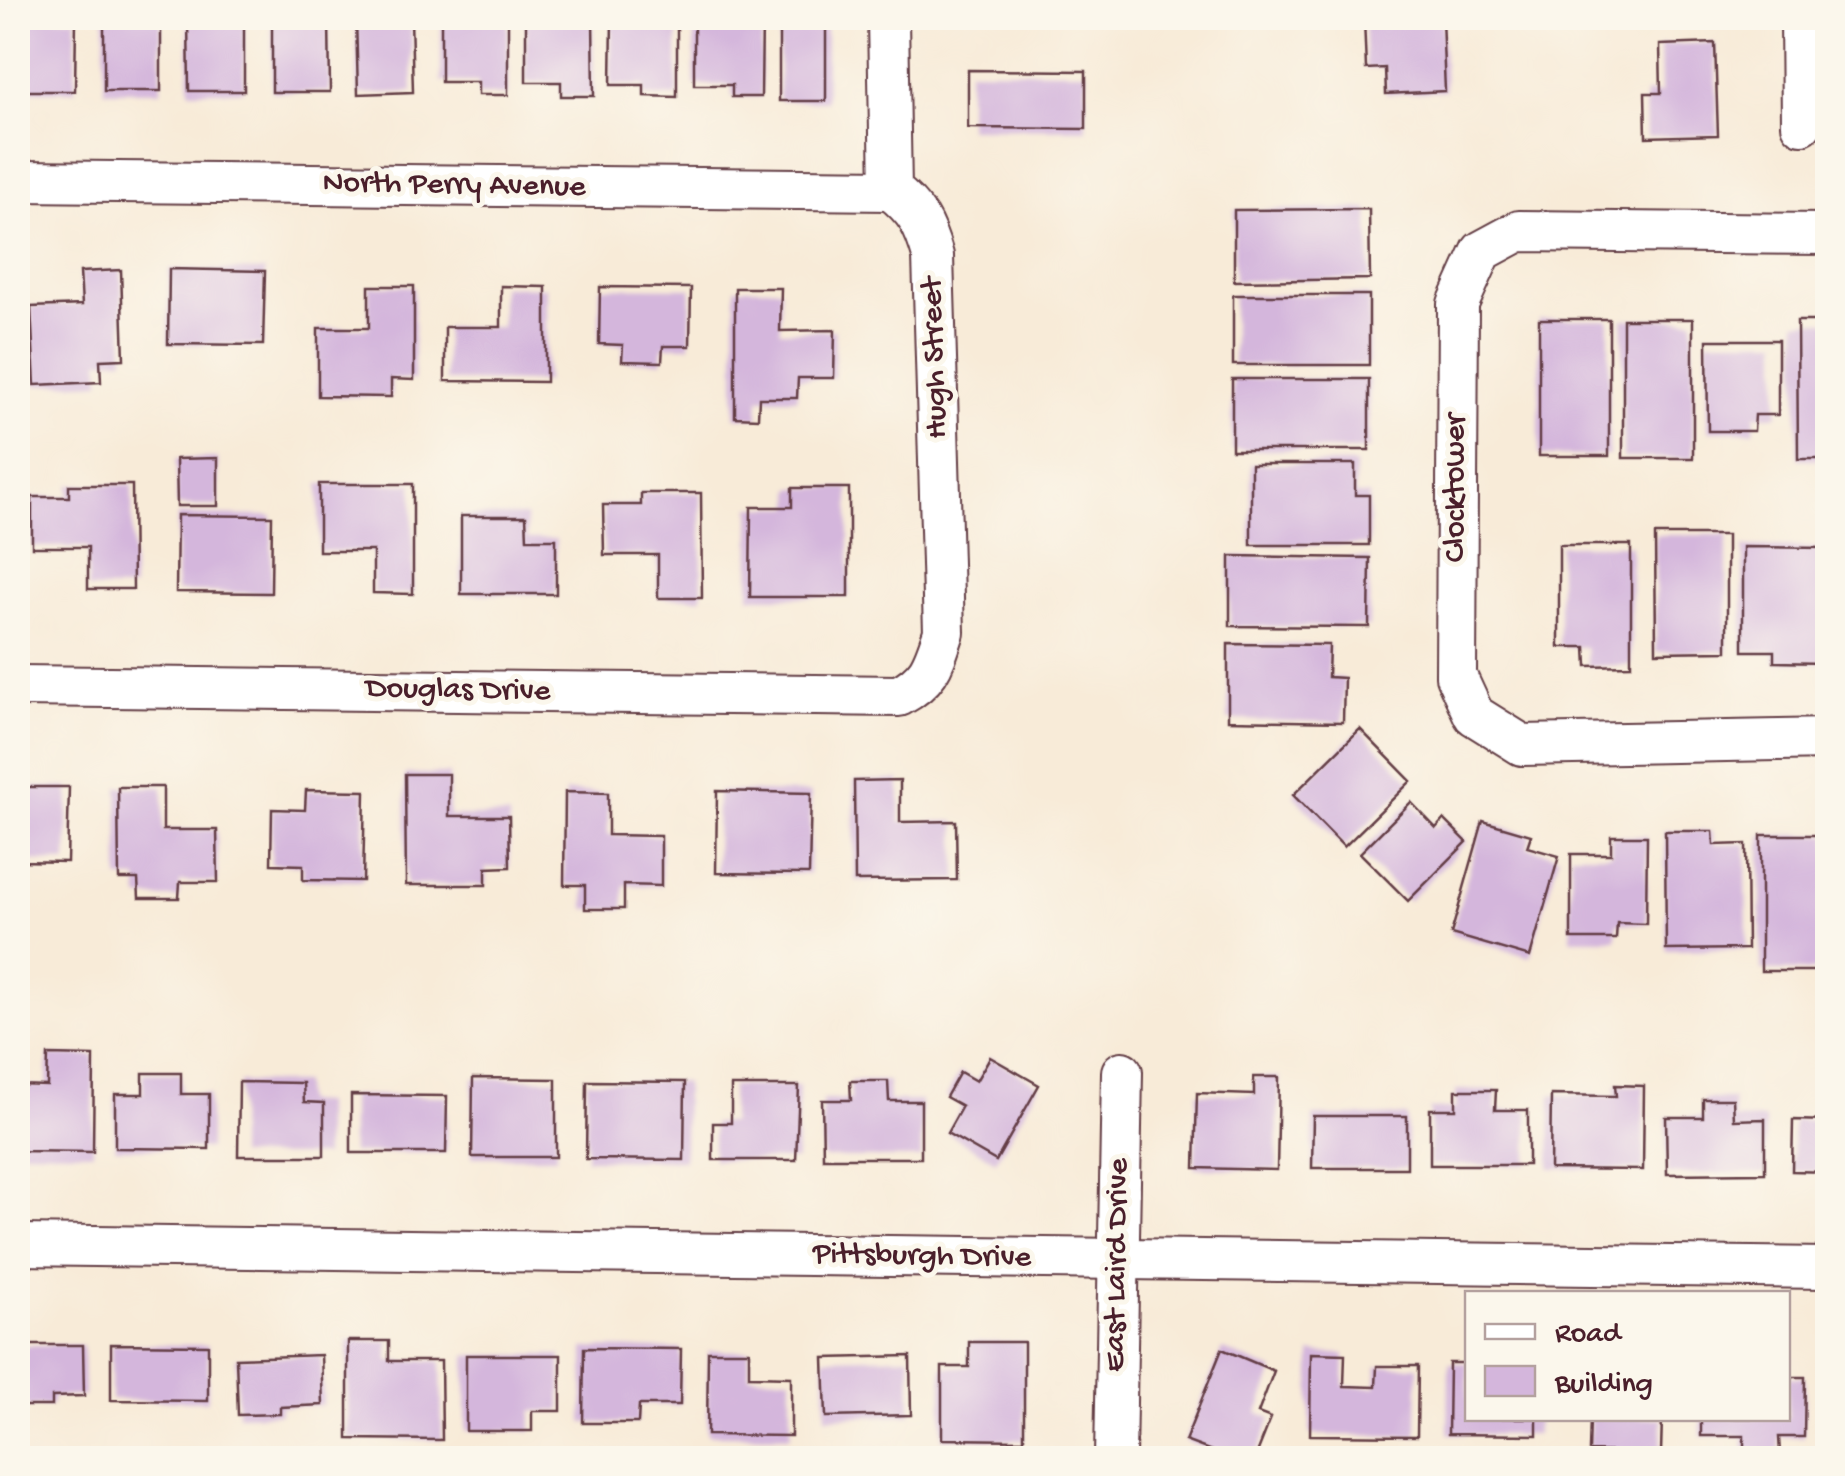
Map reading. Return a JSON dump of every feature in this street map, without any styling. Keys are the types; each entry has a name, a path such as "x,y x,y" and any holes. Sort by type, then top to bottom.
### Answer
{"street":[{"path":"888,18 891,190"},
{"path":"1801,18 1802,124"},
{"name":"North Perry Avenue","path":"18,181 891,190"},
{"name":"Hugh Street","path":"891,190 910,205 925,228 933,256 944,632 920,684 899,696"},
{"name":"Clocktower","path":"1828,234 1520,231 1482,251 1458,304 1456,676 1474,716 1522,746 1828,739"},
{"name":"Douglas Drive","path":"18,686 899,696"},
{"name":"East Laird Drive","path":"1115,1458 1122,1072"},
{"name":"Pittsburgh Drive","path":"18,1245 1828,1268"}],"building":[{"path":"20,18 76,18 75,91 20,91"},
{"path":"104,18 161,18 161,91 104,91"},
{"path":"188,18 244,18 244,91 189,91"},
{"path":"272,18 329,18 330,92 272,92"},
{"path":"356,18 411,18 413,92 358,94"},
{"path":"441,18 508,18 508,95 478,95 478,82 441,82"},
{"path":"526,18 593,18 594,96 561,96 561,82 526,82"},
{"path":"612,18 677,18 677,97 644,96 644,85 611,85"},
{"path":"694,18 762,18 761,97 732,97 732,85 694,85"},
{"path":"779,18 826,22 826,101 779,101"},
{"path":"1364,18 1442,18 1445,91 1386,94 1385,68 1366,69"},
{"path":"1715,43 1718,135 1646,137 1645,93 1661,93 1660,45"},
{"path":"968,70 1086,71 1086,129 968,128"},
{"path":"1369,209 1370,279 1234,281 1234,210"},
{"path":"169,269 265,271 263,345 168,344"},
{"path":"121,270 124,359 100,360 101,382 35,385 31,307 82,305 80,272"},
{"path":"369,286 414,286 414,380 391,379 391,397 318,396 318,328 369,328"},
{"path":"501,286 546,287 546,382 445,381 445,327 501,327"},
{"path":"600,287 691,288 690,346 663,346 662,362 622,361 623,345 599,344"},
{"path":"735,288 781,288 780,331 835,330 834,378 798,378 797,398 759,398 758,418 735,417"},
{"path":"1233,295 1369,295 1369,365 1233,365"},
{"path":"1539,319 1609,319 1609,456 1539,456"},
{"path":"1623,319 1693,319 1693,458 1623,458"},
{"path":"1797,321 1828,321 1828,459 1798,459"},
{"path":"1707,340 1778,340 1778,415 1755,415 1754,431 1708,431"},
{"path":"1232,379 1369,379 1369,450 1232,450"},
{"path":"218,458 218,506 177,506 176,459"},
{"path":"1251,464 1355,464 1355,495 1369,495 1369,545 1251,545"},
{"path":"319,484 413,484 413,594 373,593 373,551 319,551"},
{"path":"69,485 132,485 133,589 88,589 88,547 32,547 32,497 69,497"},
{"path":"792,488 849,488 849,597 750,597 751,507 792,507"},
{"path":"641,493 701,493 702,598 658,598 658,555 604,555 603,505 641,505"},
{"path":"177,515 272,516 271,593 176,592"},
{"path":"461,516 526,516 527,539 556,539 556,594 461,594"},
{"path":"1655,535 1727,535 1727,651 1656,652"},
{"path":"1559,545 1631,545 1631,665 1587,666 1586,647 1559,647"},
{"path":"1743,547 1825,548 1824,663 1774,662 1774,651 1743,651"},
{"path":"1230,556 1370,558 1369,627 1230,626"},
{"path":"1228,644 1329,645 1328,677 1344,678 1343,722 1228,720"},
{"path":"1360,729 1411,781 1344,847 1293,795"},
{"path":"405,774 449,774 449,816 509,816 510,867 486,868 486,885 406,885"},
{"path":"900,780 900,822 956,821 957,880 855,881 854,781"},
{"path":"18,787 69,787 67,862 18,861"},
{"path":"118,787 163,787 163,830 217,830 218,882 180,882 179,898 139,898 138,879 119,879"},
{"path":"306,790 365,791 363,881 303,880 303,865 271,864 272,809 305,810"},
{"path":"717,791 811,793 809,874 716,873"},
{"path":"565,792 608,793 608,835 661,836 661,886 624,885 624,909 585,909 585,885 564,885"},
{"path":"1411,802 1436,828 1444,819 1467,842 1408,901 1360,853"},
{"path":"1483,821 1531,835 1527,847 1559,856 1530,957 1451,934"},
{"path":"1665,831 1713,831 1714,845 1746,844 1747,949 1666,950"},
{"path":"1761,835 1828,835 1828,971 1761,971"},
{"path":"1611,836 1647,836 1646,924 1617,923 1616,939 1571,939 1571,854 1611,854"},
{"path":"48,1055 94,1056 93,1152 18,1151 18,1085 47,1086"},
{"path":"990,1057 1039,1085 996,1161 947,1133 962,1106 946,1097 960,1072 976,1081"},
{"path":"143,1073 181,1073 181,1094 209,1094 209,1149 115,1148 115,1094 143,1094"},
{"path":"1254,1077 1279,1077 1277,1170 1195,1168 1197,1093 1254,1095"},
{"path":"473,1078 556,1079 556,1157 472,1157"},
{"path":"587,1081 685,1082 684,1160 586,1159"},
{"path":"850,1081 888,1081 889,1101 921,1101 921,1158 823,1158 822,1100 851,1100"},
{"path":"239,1082 303,1083 304,1102 324,1103 324,1156 238,1156"},
{"path":"1615,1085 1644,1086 1643,1170 1550,1169 1551,1095 1616,1096"},
{"path":"731,1086 799,1086 796,1160 713,1160 713,1123 731,1123"},
{"path":"1456,1090 1496,1090 1495,1110 1528,1110 1528,1165 1430,1165 1430,1109 1456,1109"},
{"path":"351,1095 447,1096 446,1153 351,1153"},
{"path":"1703,1099 1733,1099 1734,1120 1765,1119 1765,1173 1667,1174 1666,1117 1703,1117"},
{"path":"1313,1116 1407,1116 1407,1168 1312,1168"},
{"path":"1793,1120 1828,1121 1828,1172 1792,1171"},
{"path":"348,1341 389,1341 389,1361 441,1361 442,1440 348,1439"},
{"path":"969,1342 1024,1342 1024,1440 942,1439 942,1367 969,1367"},
{"path":"111,1344 208,1345 208,1401 111,1400"},
{"path":"18,1345 83,1345 84,1396 52,1397 52,1406 18,1406"},
{"path":"584,1348 681,1349 680,1405 639,1405 638,1423 583,1423"},
{"path":"1222,1349 1274,1371 1258,1413 1271,1418 1255,1458 1230,1458 1185,1441"},
{"path":"708,1351 749,1351 749,1376 791,1377 791,1436 707,1435"},
{"path":"1311,1353 1345,1354 1344,1386 1376,1387 1377,1366 1418,1366 1417,1436 1310,1435"},
{"path":"321,1355 323,1405 280,1407 280,1414 238,1415 236,1358"},
{"path":"466,1355 561,1355 561,1411 532,1411 532,1431 466,1431"},
{"path":"910,1356 911,1415 826,1417 824,1358"},
{"path":"1449,1363 1465,1363 1465,1421 1537,1421 1537,1435 1448,1434"},
{"path":"1790,1377 1805,1377 1804,1437 1779,1437 1780,1454 1744,1454 1744,1436 1701,1436 1701,1421 1790,1421"},
{"path":"1590,1421 1662,1421 1661,1453 1589,1451"}]}
